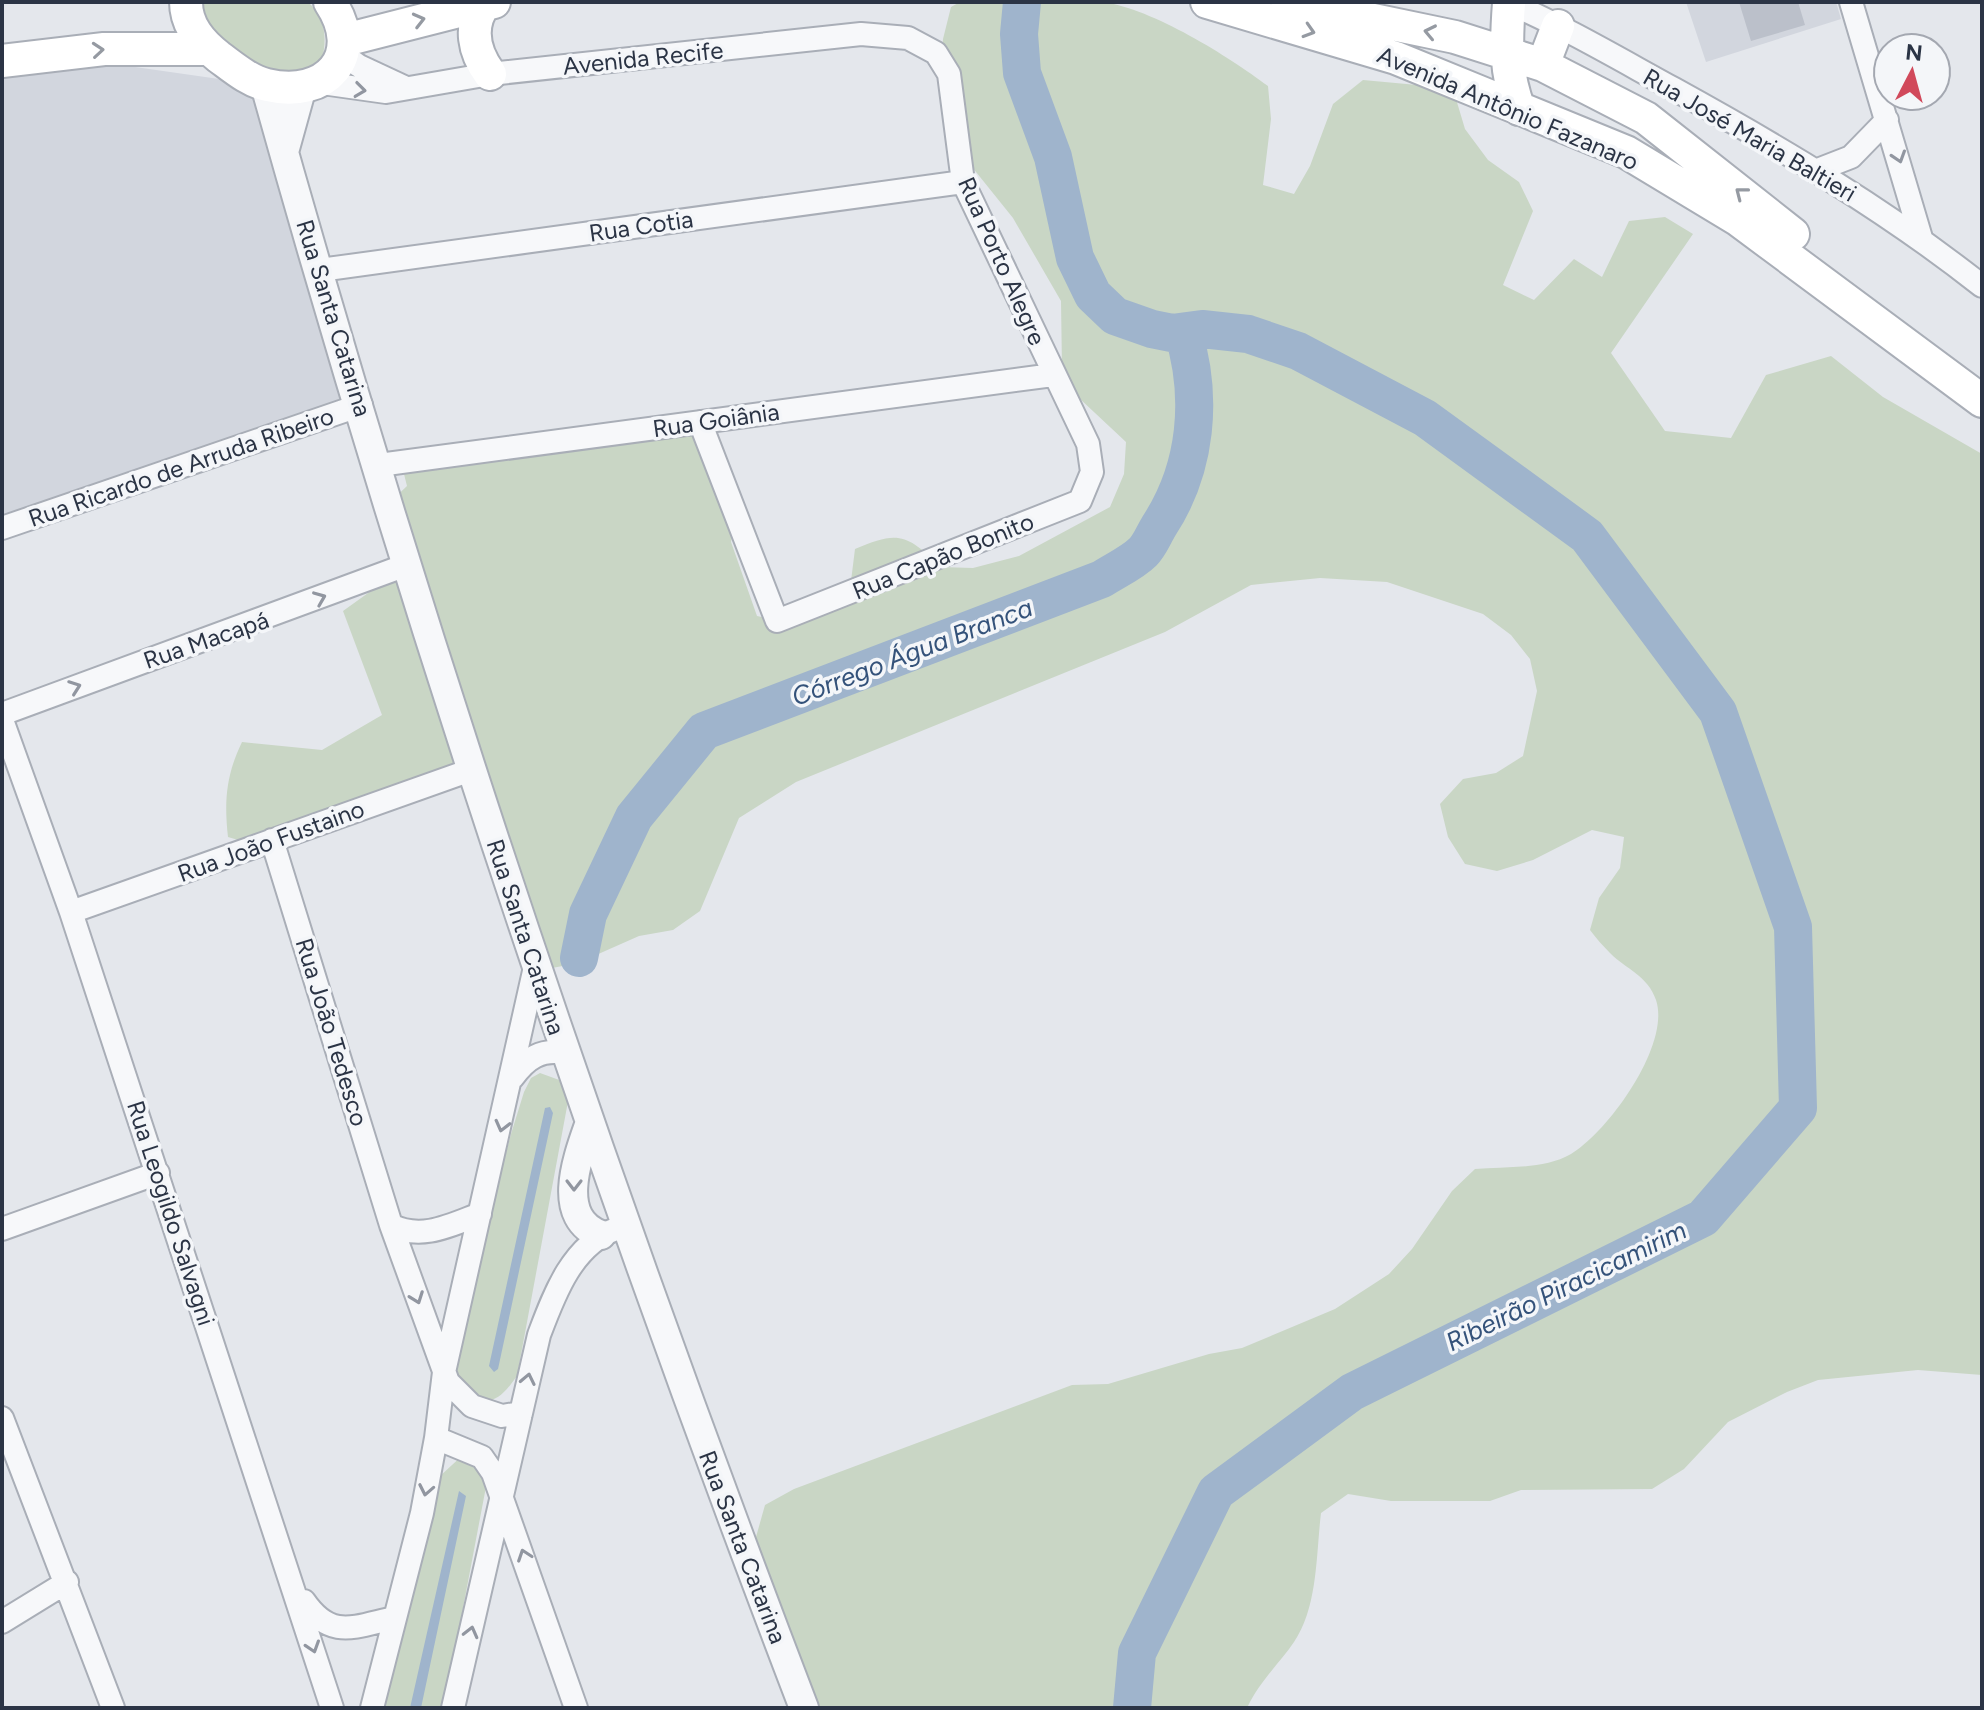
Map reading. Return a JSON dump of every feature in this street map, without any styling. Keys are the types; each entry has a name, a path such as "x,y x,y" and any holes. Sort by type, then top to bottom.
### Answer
{"main road":[{"path":"186,2 192,27 209,49 240,73 265,85 309,85 337,68 345,47 341,18 330,2"},
{"name":"Avenida Antônio Fazanaro","path":"1207,2 1396,58 1626,152 1737,219 1982,401"},
{"name":"Avenida Antônio Fazanaro","path":"1287,2 1505,51 1543,65 1646,118 1769,216 1982,375"},
{"path":"345,47 490,3"},
{"path":"490,3 477,16 475,35 479,56 490,74"},
{"path":"1508,3 1505,51 1508,80 1519,109"},
{"path":"1543,65 1558,26"},
{"path":"2,61 104,49 209,49"},
{"path":"1626,152 1637,143 1646,118"}],"street":[{"path":"1851,2 1921,238"},
{"name":"Rua José Maria Baltieri","path":"1508,3 1558,26 1815,171 1921,238 1982,286"},
{"name":"Avenida Recife","path":"309,85 368,92 490,74 861,34 881,36"},
{"name":"Rua Porto Alegre","path":"881,36 908,38 936,53 949,74 963,182 1088,444 1092,472"},
{"path":"345,47 359,66 404,87"},
{"name":"Rua Santa Catarina","path":"265,85 471,770 589,1125 614,1230 717,1481 804,1708"},
{"path":"284,153 309,85"},
{"path":"1815,171 1851,157 1887,120"},
{"name":"Rua Cotia","path":"320,270 963,182"},
{"name":"Rua Goiânia","path":"379,465 1053,375"},
{"name":"Rua Ricardo de Arruda Ribeiro","path":"2,528 361,405"},
{"name":"Rua Capão Bonito","path":"700,422 777,621 1080,501 1092,472"},
{"name":"Rua Macapá","path":"2,717 409,564"},
{"name":"Rua Leogildo Salvagni","path":"2,717 158,1173 332,1708"},
{"name":"Rua João Fustaino","path":"71,912 471,770"},
{"name":"Rua João Tedesco","path":"272,840 391,1225 448,1382 472,1406 502,1416 521,1413"},
{"path":"372,1708 422,1513 444,1372 513,1077 535,967"},
{"path":"513,1077 534,1056 552,1051 564,1053"},
{"path":"589,1125 574,1172 572,1189 580,1218 588,1230 614,1230"},
{"path":"2,1229 158,1173"},
{"path":"391,1225 410,1232 427,1232 480,1214"},
{"path":"453,1708 539,1335 561,1278 614,1230"},
{"path":"3,1425 67,1582 113,1708"},
{"path":"436,1438 482,1457 504,1497 576,1708"},
{"path":"2,1622 67,1582"},
{"path":"294,1587 326,1625 344,1629 394,1618"}],"shaded area":[{"path":"1686,2 1836,2 1841,19 1706,62"},
{"path":"100,62 247,83 287,169 367,402 2,521 2,76"}],"green space":[{"path":"201,2 308,2 324,29 322,61 303,75 261,70 208,27"},
{"path":"960,2 1103,2 1144,14 1211,48 1268,86 1271,119 1263,185 1294,194 1310,166 1333,104 1363,80 1428,86 1456,99 1465,129 1488,160 1519,182 1533,211 1503,285 1534,300 1574,259 1602,277 1629,221 1665,217 1693,234 1611,353 1665,431 1731,438 1766,375 1831,356 1883,397 1982,454 1982,1375 1918,1370 1818,1380 1728,1422 1684,1469 1652,1489 1521,1490 1490,1501 1391,1501 1348,1494 1321,1513 1315,1580 1308,1613 1294,1642 1263,1681 1247,1708 789,1708 757,1569 756,1537 765,1505 794,1489 1072,1385 1108,1384 1209,1354 1242,1348 1335,1309 1389,1274 1412,1249 1452,1191 1475,1169 1549,1163 1571,1154 1602,1127 1633,1086 1645,1063 1658,1019 1656,1000 1648,985 1610,953 1590,930 1599,898 1620,868 1624,837 1592,830 1533,860 1497,871 1465,864 1448,837 1440,804 1463,779 1496,773 1523,756 1537,691 1530,659 1511,635 1483,614 1387,582 1320,578 1251,585 1165,632 796,782 739,818 700,911 673,930 639,936 578,963 547,969 472,787 450,765 327,830 259,846 228,837 228,788 232,766 242,742 322,750 382,715 343,611 396,573 384,508 407,486 404,474 549,451 693,434 698,448 717,464 735,521 731,542 757,616 766,618 851,581 855,549 881,539 901,538 910,542 940,567 973,568 1019,556 1110,507 1124,474 1126,442 1079,398 1062,369 1061,301 1013,218 972,167 941,73 943,39 951,7"},
{"path":"540,1073 562,1081 569,1096 517,1376 501,1395 494,1399 481,1399 453,1382 454,1351 511,1134 524,1092 531,1078"},
{"path":"465,1453 489,1471 444,1708 382,1708 439,1477"}],"water":[{"path":"550,1107 553,1113 498,1369 494,1372 489,1366 545,1108"},
{"path":"459,1491 466,1496 421,1708 410,1708"}],"building":[{"path":"1739,2 1798,2 1805,25 1751,41"}],"waterway":[{"name":"Ribeirão Piracicamirim","path":"1022,2 1019,34 1022,73 1053,157 1075,258 1093,295 1115,316 1152,329 1172,333 1202,329 1248,334 1298,351 1425,418 1587,536 1718,712 1793,927 1798,1108 1703,1218 1352,1392 1216,1492 1137,1653 1132,1708"},
{"name":"Córrego Água Branca","path":"579,958 588,914 634,817 704,731 1102,579 1143,552 1172,504 1189,456 1193,432 1193,382 1183,332"}]}
